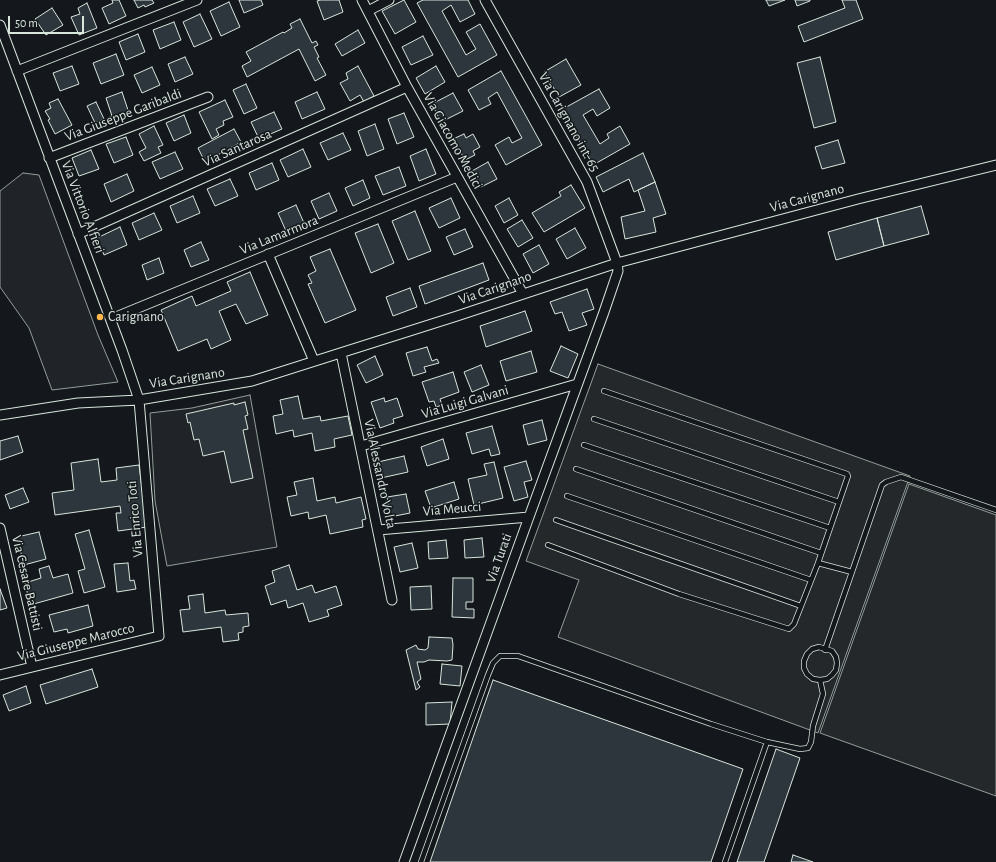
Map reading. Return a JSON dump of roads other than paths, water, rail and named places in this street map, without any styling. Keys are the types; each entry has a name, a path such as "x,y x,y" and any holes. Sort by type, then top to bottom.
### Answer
{"street":[{"path":"17,71 197,0"},
{"name":"Via Giacomo Medici","path":"362,0 407,87 523,294"},
{"path":"368,11 388,0"},
{"name":"Via Carignano int. 65","path":"485,0 587,182 617,263"},
{"name":"Via Vittorio Alfieri","path":"0,25 111,319 139,400"},
{"name":"Via Santarosa","path":"78,234 407,87"},
{"name":"Via Giuseppe Garibaldi","path":"49,158 208,97"},
{"name":"Via Carignano","path":"0,415 78,403 139,400 252,381 617,263 858,199 996,166"},
{"name":"Via Lamarmora","path":"111,319 457,177"},
{"path":"268,254 314,361"},
{"name":"Via Turati","path":"404,862 578,384 618,271 617,263"},
{"name":"Via Alessandro Volta","path":"341,353 392,600"},
{"name":"Via Luigi Galvani","path":"361,446 578,384"},
{"name":"Via Enrico Toti","path":"139,400 159,636"},
{"name":"Via Meucci","path":"378,530 529,517"},
{"name":"Via Cesare Battisti","path":"0,528 32,668"},
{"name":"Via Giuseppe Marocco","path":"0,675 159,636"}],"lane":[{"path":"548,545 679,594 789,629 794,624 818,563 820,553 848,476 847,474 604,392"},
{"path":"594,420 839,502"},
{"path":"584,445 830,528"},
{"path":"576,469 820,553"},
{"path":"825,650 882,485 886,482 902,477 996,510"},
{"path":"567,496 811,580"},
{"path":"556,520 801,606"},
{"path":"818,563 852,572"},
{"path":"819,647 825,650 832,651 836,656 836,670 827,679 813,679 807,674 804,668 804,661 807,654 812,649 819,647"},
{"path":"421,862 488,675 493,663 500,656 518,656 711,724 767,742 800,749 808,748 823,694 820,680"},
{"path":"725,862 767,742"}],"place":[{"name":"Carignano","path":"100,317"}]}
